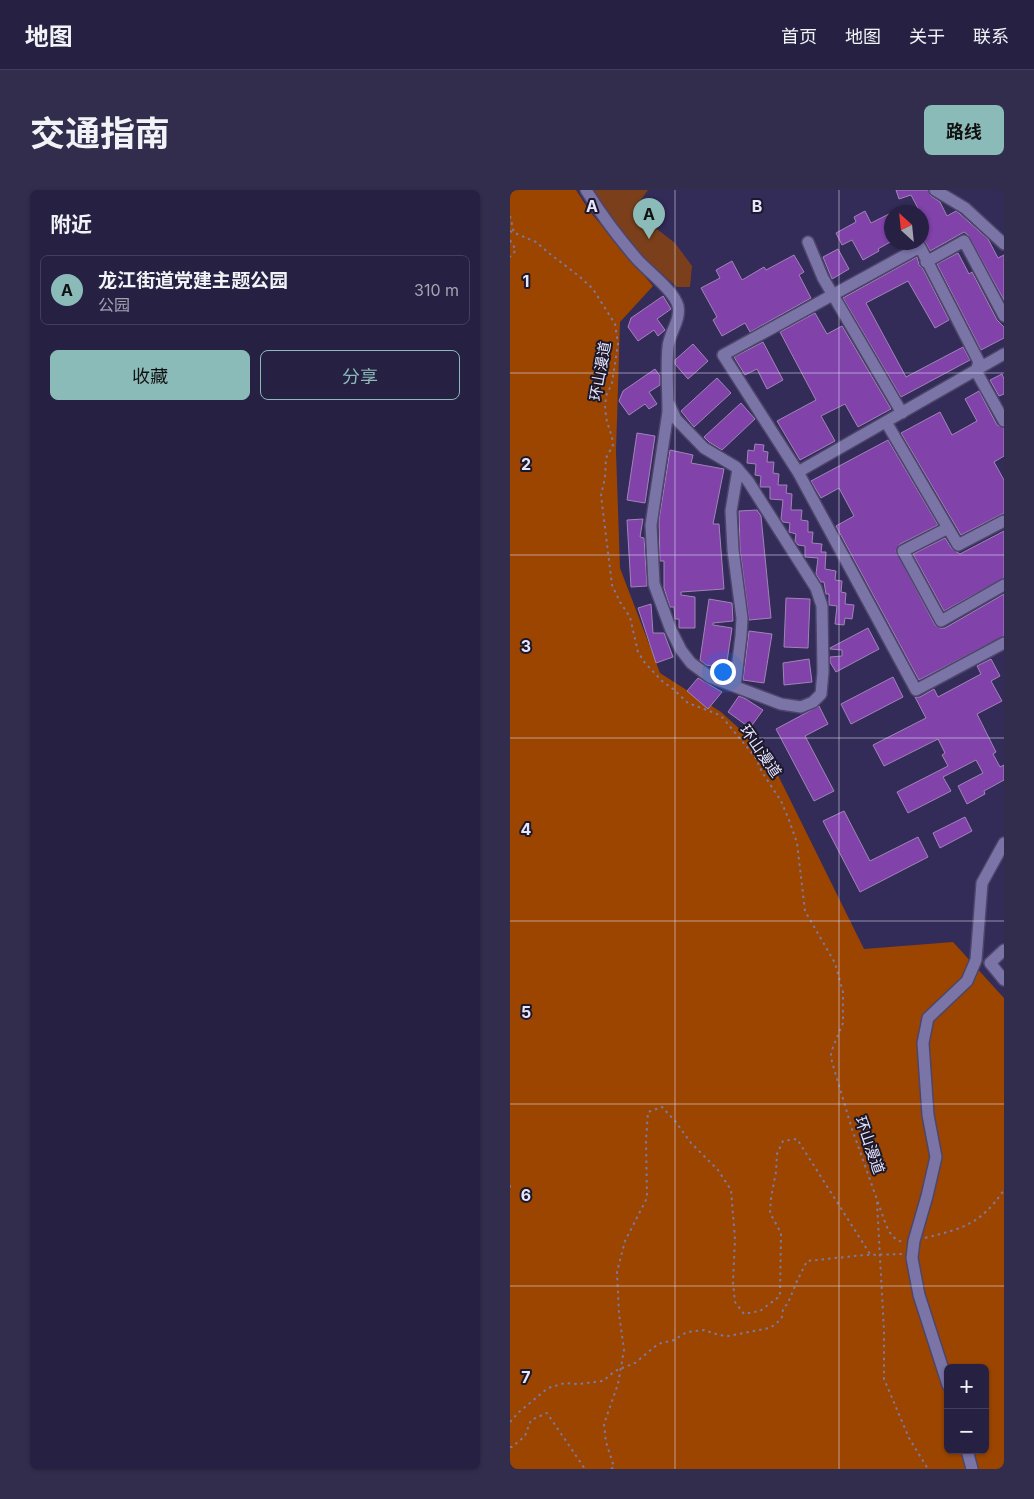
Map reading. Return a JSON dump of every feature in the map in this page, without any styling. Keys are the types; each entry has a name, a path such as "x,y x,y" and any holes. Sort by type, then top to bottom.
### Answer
{"street":[{"path":"586,190 636,258 667,290 678,306 676,324 668,344 668,402 668,412 651,524 654,584 670,630 692,663 710,677 781,704 801,707 813,702 821,694 823,672 822,606 816,588 748,481 738,469 704,448 676,419 668,402"},
{"path":"935,190 965,208 1004,244"},
{"path":"926,262 964,241 1004,316"},
{"path":"808,242 823,278 902,413"},
{"path":"1004,421 976,371 979,362 926,262 920,247 723,355 798,472 916,690 1004,643"},
{"path":"798,472 1004,354"},
{"path":"886,422 958,545 1004,522"},
{"path":"734,686 742,618 733,550 731,511 738,469"},
{"path":"948,528 903,551 941,621 1004,585"},
{"path":"944,1373 919,1295 913,1247 936,1157 928,1115 923,1043 928,1018 967,981 976,960 982,883 1004,843"},
{"path":"1004,950 990,963 1004,980"},
{"path":"968,1454 972,1469"}],"path":[{"path":"510,216 514,232"},
{"name":"环山漫道","path":"510,231 536,242 579,276 593,289 615,324 618,344 612,383 606,396 605,409 612,437 612,445 606,458 605,478 601,495 612,586 630,617 640,656 662,681 688,703 723,718 755,757 762,772 786,810 797,843 796,850 805,911 834,963 840,979 843,1024 831,1054 852,1129 876,1198 892,1236 913,1247"},
{"path":"510,240 516,250 510,257"},
{"path":"612,1469 614,1467 606,1442 604,1424 624,1350 619,1314 617,1272 625,1241 647,1198 646,1140 648,1112 662,1107 691,1143 718,1170 731,1190 735,1239 733,1282 735,1302 744,1314 760,1311 780,1296 780,1234 770,1213 777,1154 783,1141 797,1139 870,1254"},
{"path":"510,1422 548,1388 565,1383 601,1382 614,1372 635,1364 658,1344 674,1340 687,1332 704,1330 728,1336 769,1328 782,1317 806,1262 870,1254 879,1255 913,1247 966,1227 989,1210 1004,1190"},
{"path":"876,1198 884,1331 884,1379 909,1438 928,1469"},
{"path":"510,1447 525,1436 531,1420 547,1413 585,1469"}],"shaded area":[{"path":"510,190 576,190 591,213 653,286 620,322 616,451 620,568 660,673 721,712 768,755 864,949 953,942 1004,998 1004,1469 510,1469"},
{"path":"592,190 648,190 636,207 644,219 675,243 692,266 690,287 677,287 644,258"}],"building":[{"path":"896,190 928,190 931,196 940,202 947,216 956,211 988,239 998,258 1004,255 1004,300 968,235 964,232 930,251 929,205 916,205 911,195 899,199"},
{"path":"865,211 871,223 884,216 884,246 878,249 879,251 863,260 852,240 842,245 836,233 856,222 854,217"},
{"path":"838,249 849,269 832,279 823,257"},
{"path":"958,253 969,274 972,272 997,320 1004,327 1004,338 981,350 937,264"},
{"path":"794,255 804,272 799,275 811,298 750,332 745,323 722,336 713,320 717,317 701,288 720,278 716,270 732,261 742,280 764,267 766,270"},
{"path":"917,257 919,265 923,269 949,320 935,328 908,281 866,303 906,377 963,347 970,360 901,397 843,298"},
{"path":"663,296 671,309 657,319 665,330 658,336 654,330 638,341 628,327 631,318"},
{"path":"815,313 827,334 842,326 891,409 858,427 845,404 821,416 835,441 800,460 777,421 816,400 780,332"},
{"path":"763,342 783,380 767,389 757,369 745,375 734,357"},
{"path":"693,344 708,361 688,379 675,364 675,360"},
{"path":"655,369 660,376 660,385 649,392 657,404 649,409 645,404 629,415 619,401 623,391"},
{"path":"1002,374 1004,394 999,396 990,380"},
{"path":"717,378 731,393 694,427 681,411"},
{"path":"979,391 997,425 1004,428 1004,456 994,462 1004,480 1004,513 961,535 901,433 940,412 952,435 977,421 965,399"},
{"path":"741,403 755,419 722,450 704,437"},
{"path":"637,433 655,436 645,503 627,500"},
{"path":"888,440 938,525 900,544 896,551 935,625 945,628 1004,594 1004,636 919,680 836,526 854,516 839,488 821,498 811,481"},
{"path":"755,444 764,445 763,451 768,452 767,462 774,462 773,473 779,474 778,485 787,485 786,493 792,494 791,510 802,510 801,520 808,521 808,532 813,532 812,543 822,544 821,552 826,552 825,569 836,571 835,580 842,581 841,592 846,593 845,604 854,605 852,619 845,618 844,625 835,624 837,606 829,605 829,594 826,594 824,582 821,582 816,574 818,558 805,557 805,546 798,545 795,541 796,534 789,532 790,523 783,522 781,519 783,500 770,499 770,487 760,487 761,476 755,475 756,464 747,463 748,450 754,451"},
{"path":"670,450 693,455 691,463 724,469 713,524 719,524 724,589 681,592 681,595 695,597 695,628 679,628 679,619 675,619 674,607 670,607 664,588 664,561 660,561 659,520"},
{"path":"757,510 761,516 771,618 749,620 740,549 739,511"},
{"path":"643,519 640,537 644,538 647,586 631,587 627,520"},
{"path":"1004,531 1004,578 944,611 913,554 945,538 952,549 960,554"},
{"path":"786,598 810,599 808,648 784,647"},
{"path":"709,599 732,603 733,621 713,623 713,625 732,628 726,668 706,665 700,660"},
{"path":"651,604 653,633 664,633 673,657 656,663 638,608"},
{"path":"868,628 879,649 836,672 830,662 830,657 842,656 842,650 830,648"},
{"path":"749,631 772,634 764,683 743,680"},
{"path":"809,659 812,682 784,685 783,663"},
{"path":"991,659 1000,676 991,681 1002,701 977,714 996,752 993,754 1000,767 1004,765 1004,780 984,791 985,794 967,804 958,786 983,773 976,760 943,777 951,791 908,813 897,792 948,766 942,755 945,753 938,739 884,766 873,745 926,718 915,697 920,697 934,689 938,697 981,674 977,666"},
{"path":"893,677 903,697 851,724 841,704"},
{"path":"698,678 722,692 708,709 687,691"},
{"path":"739,696 763,710 750,728 728,712"},
{"path":"819,706 828,724 805,736 834,791 814,801 776,729"},
{"path":"844,811 870,861 918,837 928,857 860,892 823,821"},
{"path":"965,817 972,831 940,848 933,833"}],"place":[{"name":"龙江街道党建主题公园","path":"649,239"}]}
